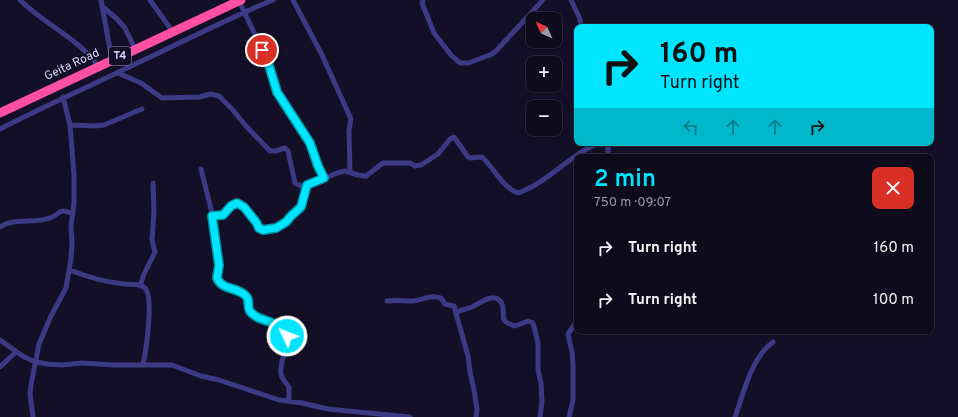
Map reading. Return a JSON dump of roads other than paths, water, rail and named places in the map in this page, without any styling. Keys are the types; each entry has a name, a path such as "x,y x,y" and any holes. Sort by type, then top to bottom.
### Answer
{"highway":[{"name":"Geita Road","path":"0,113 240,0"}],"street":[{"path":"20,0 37,15 76,44 98,66"},
{"path":"102,0 112,60"},
{"path":"150,0 173,32"},
{"path":"240,0 268,62 277,92 310,143 324,178"},
{"path":"0,129 201,32 272,0"},
{"path":"292,0 322,55 351,119 349,130 350,172"},
{"path":"423,0 422,3 434,33 454,58 460,63 465,64 495,52 543,0"},
{"path":"571,0 580,19 581,24"},
{"path":"104,8 125,28 135,49"},
{"path":"118,73 141,83 162,98 200,97 210,94 220,96 270,151 285,148 288,151 295,183 301,186 340,172 350,172 363,176 369,174 383,163 410,163 415,166 420,165 438,154 454,137 468,157 482,157 502,180 518,193 542,180 574,158"},
{"path":"33,417 30,394 32,377 42,338 50,316 66,288 72,250 71,226 74,175 70,125 64,97"},
{"path":"70,125 104,125 142,109"},
{"path":"579,154 594,146"},
{"path":"201,169 212,216 219,270 217,278 223,286 245,295 248,299 248,308 252,314 280,326 286,331 287,342 281,376 289,387 289,401"},
{"path":"140,286 155,252 152,240 154,211 153,183"},
{"path":"212,216 223,215 231,206 237,203 244,207 259,228 263,230 276,228 286,222 301,207 307,185"},
{"path":"0,227 8,223 28,222 50,218 60,211 67,211 72,214"},
{"path":"70,270 99,280 140,286 146,290 149,307 149,323 143,365"},
{"path":"387,301 412,301 431,296 439,297 445,304 454,306 457,312 468,356 470,378 474,390 477,409 476,417"},
{"path":"457,312 487,298 494,298 502,304 503,317 507,323 515,326 528,321 533,323 538,343 538,370 541,383 542,402 540,417"},
{"path":"569,417 573,400 572,364 568,334 574,325"},
{"path":"0,340 16,352 36,362 56,365 82,363 178,366 201,376 219,380 279,400 302,403 328,409 410,417"},
{"path":"735,417 744,389 762,351 773,342"},
{"path":"0,367 16,352"}]}
